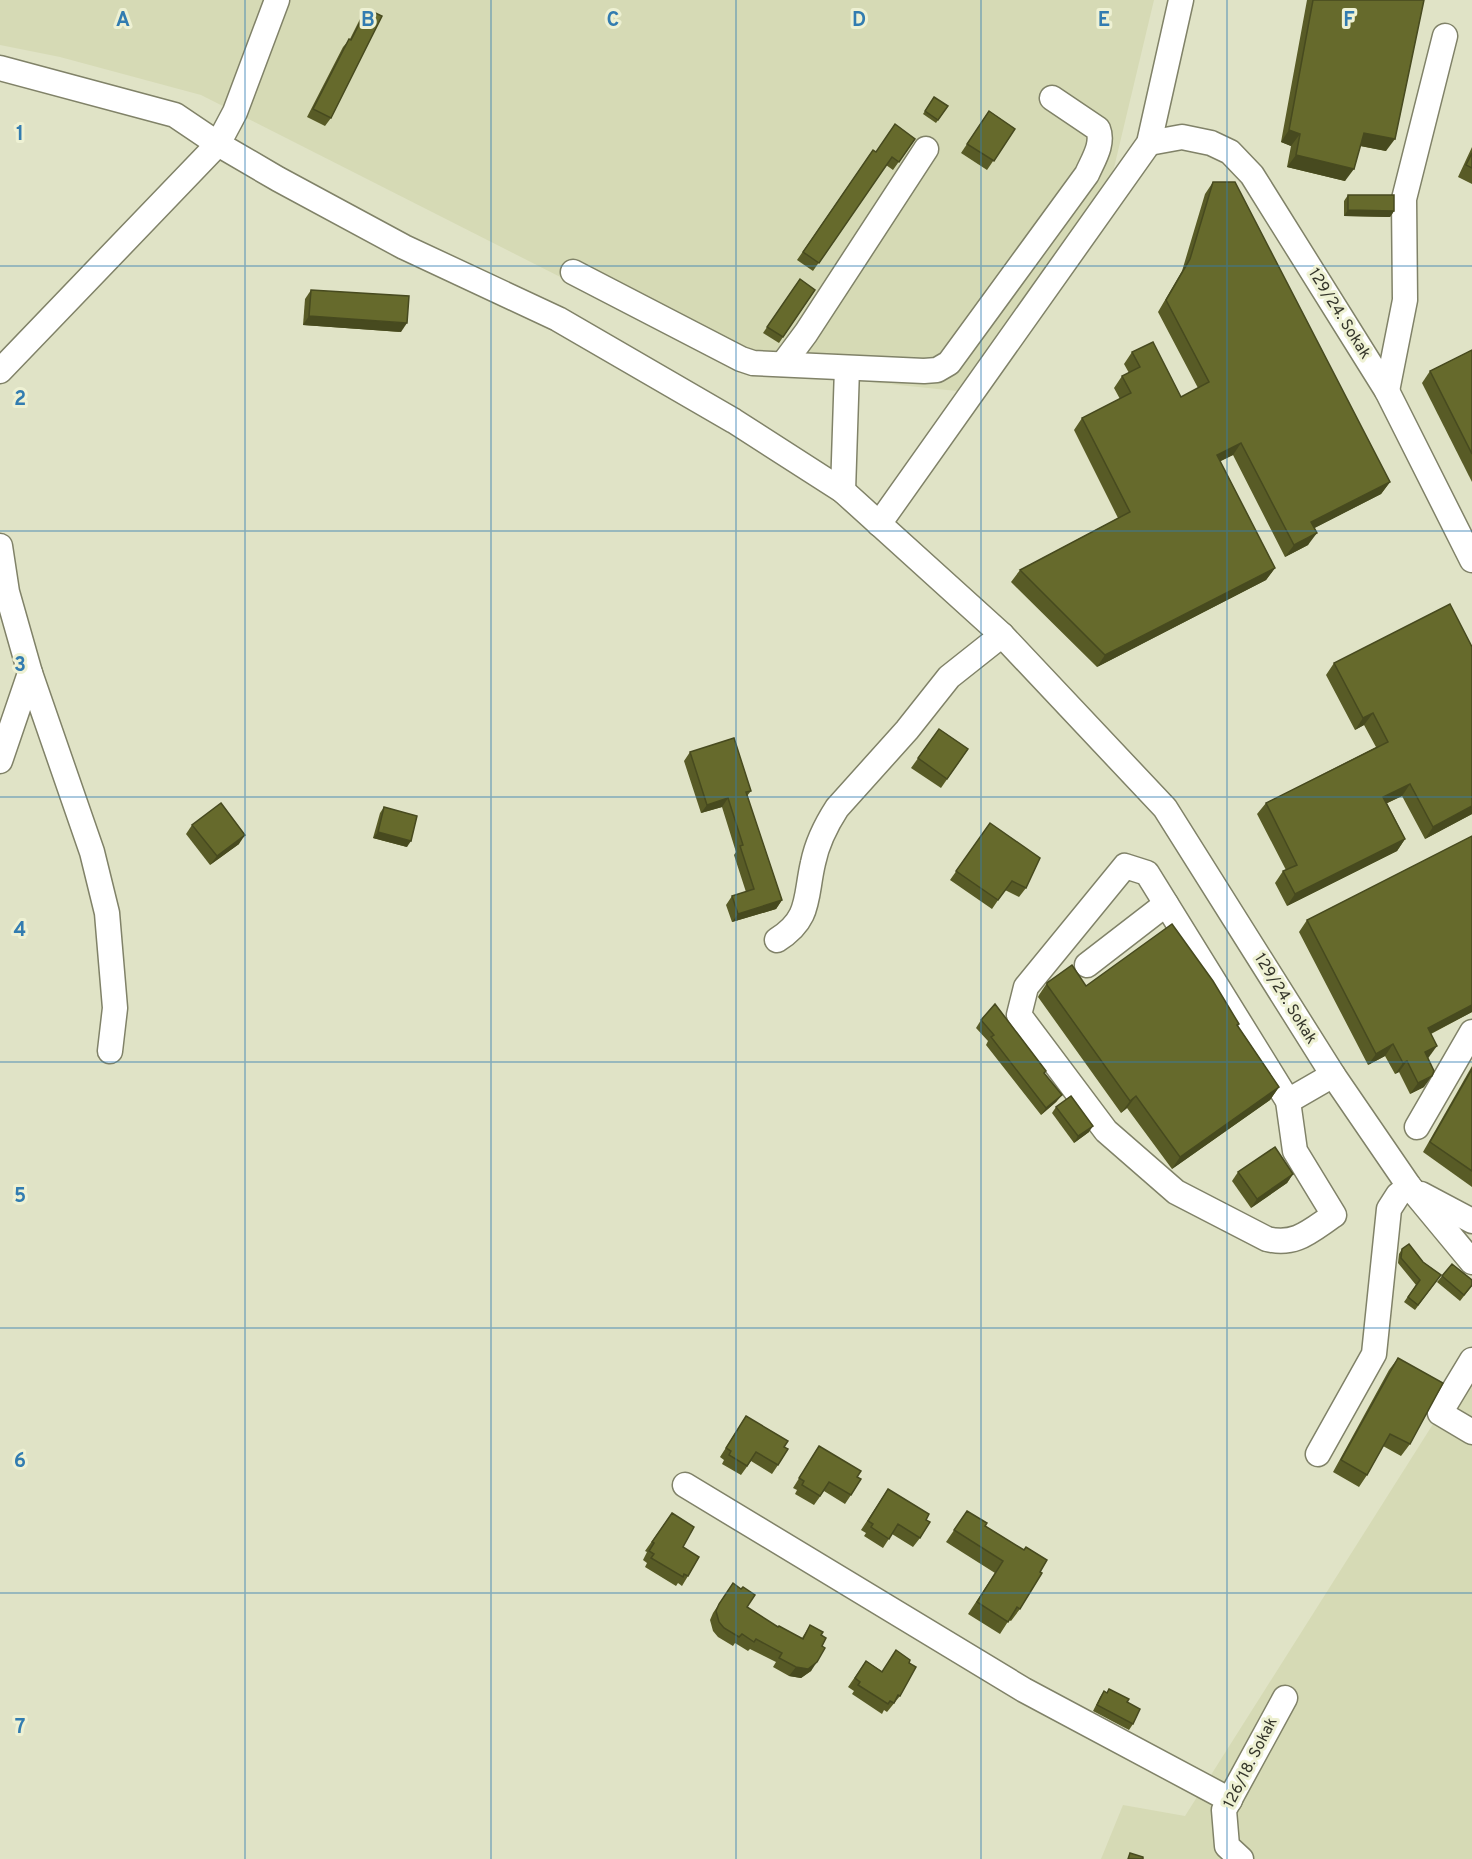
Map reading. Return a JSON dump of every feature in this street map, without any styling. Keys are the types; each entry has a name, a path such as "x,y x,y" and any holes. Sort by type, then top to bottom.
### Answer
{"street":[{"path":"0,371 218,144 235,112 277,0"},
{"path":"879,524 1149,143 1181,0"},
{"path":"1387,391 1406,300 1404,199 1445,36"},
{"name":"129/24. Sokak","path":"0,68 175,115 218,144 278,179 404,247 558,319 734,421 843,491 1002,635 1165,808 1333,1076 1410,1187 1472,1262"},
{"path":"573,272 741,359 753,363 924,372 937,369 949,363 1087,174 1101,138 1098,129 1052,98"},
{"name":"129/24. Sokak","path":"1149,143 1182,137 1211,143 1230,152 1252,175 1387,391 1472,560"},
{"path":"783,364 806,333 926,149"},
{"path":"843,491 847,368"},
{"path":"0,546 2,578 30,673 92,852 107,913 114,1008 110,1051"},
{"path":"777,940 795,927 801,918 808,898 810,877 817,849 837,808 907,730 949,677 1002,635"},
{"path":"0,761 30,673"},
{"path":"1125,866 1147,873 1288,1101 1295,1151 1334,1215 1300,1238 1274,1241 1176,1192 1115,1139 1106,1131 1019,1015 1026,987 1125,866"},
{"path":"1087,965 1166,904"},
{"path":"1417,1127 1472,1032"},
{"path":"1288,1101 1333,1076"},
{"path":"1318,1454 1374,1354 1389,1209 1398,1195 1410,1187"},
{"name":"129/24. Sokak","path":"1410,1187 1472,1221"},
{"path":"1472,1360 1440,1413 1472,1432"},
{"path":"685,1485 1024,1690 1230,1800"},
{"name":"126/18. Sokak","path":"1241,1859 1227,1846 1224,1810 1285,1698"}],"shaded area":[{"path":"0,0 1154,0 1113,172 957,391 742,369 201,95 60,57 0,45"},
{"path":"1472,1358 1472,1859 1101,1859 1123,1805 1185,1816 1440,1413"}],"building":[{"path":"1313,0 1424,0 1395,139 1364,133 1354,169 1296,155 1300,134 1289,130"},
{"path":"367,9 382,16 331,118 313,109"},
{"path":"934,97 948,106 938,120 925,111"},
{"path":"989,111 1015,129 994,161 967,144"},
{"path":"895,124 915,139 899,162 892,157 819,263 803,252 873,150 876,152"},
{"path":"1472,153 1472,168 1466,165"},
{"path":"1213,182 1235,182 1390,482 1311,522 1317,533 1294,545 1241,443 1217,455 1275,568 1105,655 1020,570 1130,512 1082,418 1131,393 1122,376 1140,367 1132,352 1153,342 1181,397 1209,382 1166,300 1190,259"},
{"path":"1348,195 1394,195 1394,211 1348,210"},
{"path":"800,279 815,290 783,337 767,327"},
{"path":"311,290 409,296 407,323 309,316"},
{"path":"1472,350 1472,454 1430,371"},
{"path":"1450,604 1472,647 1472,806 1433,827 1410,784 1383,797 1405,839 1295,894 1283,871 1297,865 1266,803 1388,742 1373,713 1363,718 1334,663"},
{"path":"939,729 968,749 947,779 918,758"},
{"path":"734,738 751,791 746,792 782,900 738,914 732,896 754,889 740,846 743,845 728,798 707,805 690,752"},
{"path":"221,803 245,835 217,856 192,825"},
{"path":"384,807 417,816 411,841 378,832"},
{"path":"990,823 1040,858 1026,888 1012,881 998,900 956,871"},
{"path":"1472,836 1472,1005 1428,1028 1437,1046 1425,1052 1434,1071 1432,1076 1418,1083 1407,1061 1403,1063 1393,1044 1376,1054 1307,920"},
{"path":"1172,924 1213,981 1239,1024 1237,1025 1279,1087 1180,1157 1136,1096 1130,1101 1047,985 1072,965 1086,986"},
{"path":"995,1004 1062,1095 1046,1108 991,1037 994,1035 981,1020"},
{"path":"1472,1069 1472,1171 1430,1142"},
{"path":"1071,1096 1093,1126 1078,1136 1056,1107"},
{"path":"1275,1147 1293,1174 1257,1199 1238,1172"},
{"path":"1409,1244 1423,1262 1441,1275 1418,1305 1408,1297 1420,1280 1401,1258 1402,1249"},
{"path":"1452,1264 1472,1280 1472,1285 1464,1295 1442,1276"},
{"path":"1398,1358 1443,1383 1410,1444 1390,1434 1367,1475 1341,1460"},
{"path":"746,1416 788,1441 784,1447 788,1449 778,1465 756,1452 747,1466 729,1455 731,1451 726,1448"},
{"path":"819,1446 861,1471 857,1477 861,1479 851,1495 829,1482 820,1496 802,1485 804,1481 799,1478"},
{"path":"888,1489 929,1514 926,1520 930,1522 920,1538 898,1524 889,1539 871,1527 873,1524 868,1521"},
{"path":"967,1511 987,1523 985,1526 1024,1550 1026,1547 1047,1560 1040,1572 1042,1573 1020,1609 1017,1607 1008,1622 977,1602 1003,1561 954,1530"},
{"path":"672,1513 694,1527 683,1547 699,1557 688,1576 684,1574 683,1577 651,1558 654,1554 649,1551 654,1543 652,1542"},
{"path":"733,1583 755,1595 747,1607 778,1627 803,1639 810,1625 823,1632 821,1635 826,1638 822,1646 825,1648 817,1662 808,1669 796,1667 779,1658 782,1653 756,1639 754,1642 742,1634 739,1637 724,1628 719,1622 716,1611"},
{"path":"896,1650 916,1667 900,1696 898,1695 894,1703 890,1701 888,1704 858,1685 860,1682 855,1678 866,1661 882,1672"},
{"path":"1109,1689 1129,1699 1127,1702 1140,1709 1133,1724 1097,1705 1104,1691 1107,1693"},
{"path":"1130,1853 1143,1857 1143,1859 1128,1859"}]}
